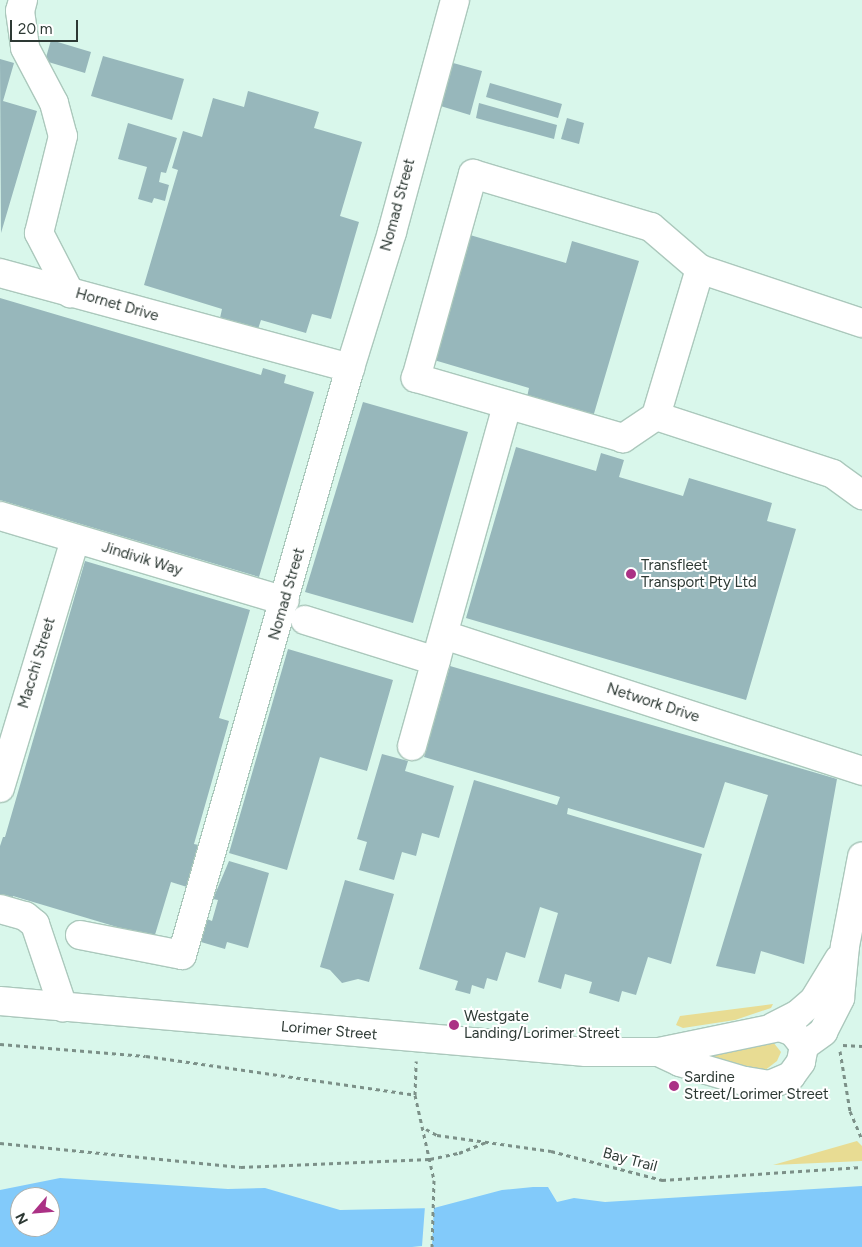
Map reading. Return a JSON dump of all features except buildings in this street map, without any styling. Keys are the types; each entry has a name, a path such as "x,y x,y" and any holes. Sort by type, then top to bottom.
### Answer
{"street":[{"name":"Hornet Drive","path":"23,0 20,11 25,48 54,103 63,136 39,233 70,292 350,368"},
{"name":"Nomad Street","path":"80,935 182,955 285,601 350,368 392,232 417,134 455,0"},
{"path":"700,269 656,416 623,438 416,378 473,174 652,227 700,269 862,323"},
{"path":"0,273 70,292"},
{"path":"412,746 507,405"},
{"path":"656,416 833,474 862,495"},
{"name":"Jindivik Way","path":"0,516 285,601"},
{"name":"Macchi Street","path":"0,788 75,539"},
{"path":"305,620 436,661"},
{"name":"Network Drive","path":"444,635 862,771"},
{"path":"773,1027 793,1032 804,1046 823,1032 834,1014 841,990 845,946 862,857"},
{"path":"0,909 24,916 35,924 63,1007"},
{"name":"Lorimer Street","path":"0,1001 416,1039 586,1052 659,1052 773,1027 798,1014 814,1000 826,985 845,946"},
{"name":"Lorimer Street","path":"659,1052 680,1062 744,1081 770,1085 791,1076 801,1062 804,1046"}],"path":[{"path":"834,1014 850,1112 862,1139"},
{"path":"416,1039 415,1095 425,1129 434,1180 432,1247"},
{"path":"0,1044 146,1056 415,1095"},
{"path":"839,1045 862,1046"},
{"name":"Bay Trail","path":"425,1129 437,1135 551,1150 662,1180 862,1167"},
{"path":"0,1143 241,1168 430,1159 459,1153 486,1142"}],"shaded area":[{"path":"773,1004 771,1008 735,1020 683,1028 676,1025 680,1016"},
{"path":"773,1042 781,1052 777,1061 760,1074 690,1054"},
{"path":"857,1141 862,1146 862,1161 773,1165"}],"water":[{"path":"60,1178 228,1189 265,1188 340,1210 434,1208 502,1190 533,1187 548,1187 557,1202 574,1198 605,1202 862,1186 862,1247 0,1247 0,1190 10,1188 10,1237 60,1237 60,1187 15,1187"}],"pier":[{"path":"434,1205 432,1247 412,1247 422,1246 425,1206"}],"place":[{"name":"Transfleet Transport Pty Ltd","path":"631,574"},
{"name":"Westgate Landing/Lorimer Street","path":"454,1025"},
{"name":"Sardine Street/Lorimer Street","path":"674,1086"}]}
